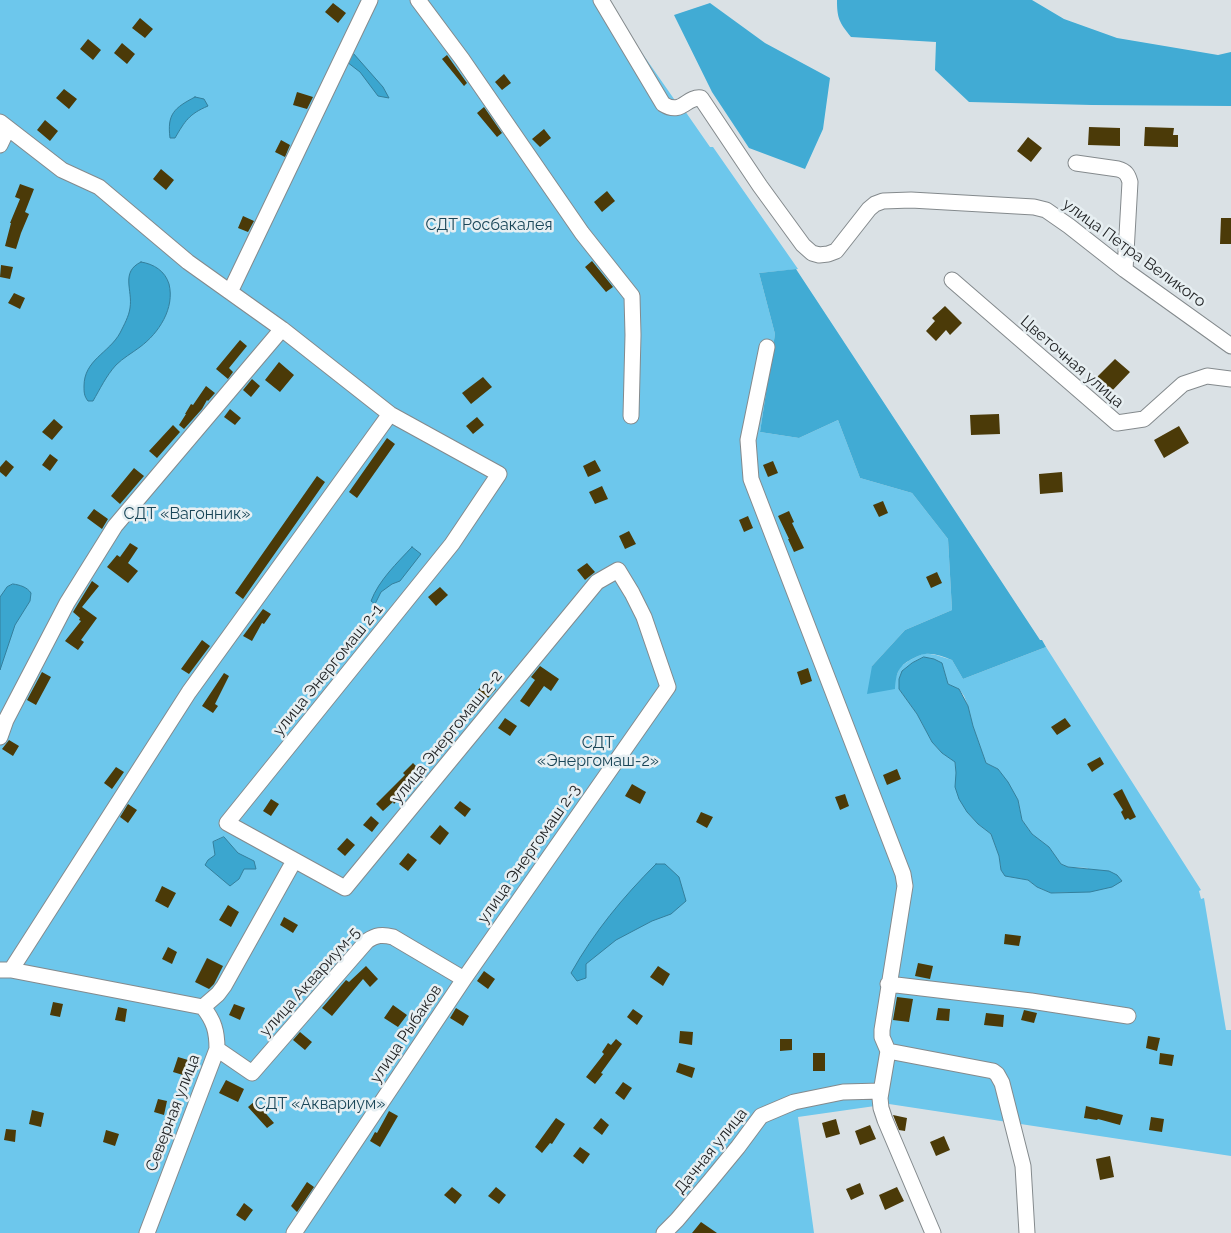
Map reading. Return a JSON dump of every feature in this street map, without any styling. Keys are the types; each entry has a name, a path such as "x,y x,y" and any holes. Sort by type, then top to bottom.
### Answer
{"street":[{"path":"230,292 370,0"},
{"path":"418,0 462,59 582,233 632,296 631,416"},
{"name":"улица Петра Великого","path":"601,0 663,104 669,108 677,107 683,106 696,98 701,98 803,245 812,253 819,255 836,251 868,208 883,201 911,200 1034,207 1046,210 1069,226 1125,270 1231,346"},
{"path":"0,146 4,125 62,170 99,187 188,262 282,329 390,414 189,692 5,970 203,1007 224,986 294,861"},
{"path":"1076,164 1118,169 1124,171 1128,176 1130,182 1125,270"},
{"name":"Цветочная улица","path":"952,280 1116,423 1144,419 1184,384 1207,376 1231,379"},
{"path":"0,737 6,720 67,603 115,526 282,329"},
{"path":"767,347 748,440 751,479 901,866 905,886 882,1030 882,1037 888,1051 881,1091 881,1108 933,1233"},
{"name":"улица Энергомаш 2-1","path":"294,861 227,823 452,544 499,474 390,414"},
{"name":"улица Энергомаш 2-2","path":"294,861 345,888 597,582 618,570 644,617"},
{"name":"улица Энергомаш 2-3","path":"464,979 668,687 644,617"},
{"name":"улица Аквариум-5","path":"216,1049 252,1073 367,941 384,934 393,937 464,979"},
{"name":"улица Рыбаков","path":"294,1233 464,979"},
{"path":"888,984 1031,1001 1128,1016"},
{"name":"Северная улица","path":"147,1233 216,1049 217,1036 213,1023 203,1007"},
{"path":"888,1051 997,1074 1002,1082 1023,1166 1027,1233"},
{"name":"Дачная улица","path":"664,1233 678,1220 761,1116 794,1102 843,1092 881,1091"}],"green space":[{"path":"0,0 605,0 681,109 685,111 710,147 713,147 798,269 759,273 775,334 760,432 799,438 838,420 860,478 912,493 948,539 952,610 905,630 872,666 896,677 900,667 924,653 952,660 963,679 1046,647 1201,890 1199,891 1201,899 1204,898 1226,1030 1231,1030 1231,1156 889,1104 798,1117 814,1233 0,1233","holes":["942,663 948,684 959,689 964,696 986,763 998,769 1018,800 1022,820 1032,834 1048,847 1061,864 1068,867 1088,868 1069,893 1051,893 1037,887 1028,880 1005,875 1001,870 999,856 991,834 967,812 956,773 955,761 942,753 932,742 917,714 899,689"]}],"shaded area":[{"path":"837,0 1032,0 1064,19 1117,38 1218,55 1231,52 1231,106 969,102 935,70 936,42 851,37 840,20"},
{"path":"710,3 765,43 830,78 823,129 805,169 749,148 712,92 674,15"},
{"path":"353,53 383,87 389,98 378,96 360,72 347,62"},
{"path":"195,97 204,99 208,106 192,115 175,138 170,138 169,130 173,113 177,108"},
{"path":"141,262 150,264 158,269 167,279 170,302 164,319 147,341 116,365 93,401 88,401 84,392 85,377 92,363 115,340 125,324 130,308 129,276 135,266"},
{"path":"796,269 1046,647 963,679 952,660 923,654 902,666 897,674 895,689 867,694 872,666 905,630 952,610 948,539 912,493 860,478 838,420 799,438 760,432 775,334 759,273"},
{"path":"412,547 421,554 400,581 381,592 375,604 371,601 374,593 389,572"},
{"path":"13,584 23,587 31,593 30,601 15,625 0,670 0,597 7,587"},
{"path":"924,657 942,663 948,684 959,689 968,706 986,763 998,769 1008,782 1018,800 1022,820 1032,834 1049,847 1061,864 1068,867 1109,871 1117,875 1122,881 1112,887 1090,892 1051,893 1037,887 1028,880 1005,876 1001,870 999,856 991,834 967,812 959,799 955,787 955,762 942,753 932,742 917,714 899,689 899,679 902,671"},
{"path":"224,837 238,853 254,861 256,869 244,869 239,879 230,886 205,865 215,855 213,842"},
{"path":"656,864 665,864 679,877 686,901 671,914 652,921 616,940 586,964 586,978 577,981 571,973 589,943 632,889"}],"building":[{"path":"333,3 346,13 338,23 325,12"},
{"path":"140,18 153,29 145,38 132,28"},
{"path":"88,39 101,50 93,60 80,49"},
{"path":"122,43 135,54 127,64 114,53"},
{"path":"447,55 467,83 464,86 442,59"},
{"path":"504,74 511,83 502,90 495,82"},
{"path":"64,89 77,99 69,109 56,98"},
{"path":"297,92 313,97 307,109 293,105"},
{"path":"484,107 502,133 497,137 477,113"},
{"path":"45,120 58,131 50,141 37,130"},
{"path":"1089,127 1120,128 1120,146 1088,145"},
{"path":"1145,127 1174,128 1173,135 1178,135 1178,147 1144,146"},
{"path":"544,129 551,138 540,147 532,139"},
{"path":"1028,137 1042,148 1031,162 1017,151"},
{"path":"281,140 290,145 285,157 275,152"},
{"path":"161,169 174,180 166,190 153,179"},
{"path":"20,184 34,189 25,212 29,214 16,249 5,246 10,223 20,199 15,197"},
{"path":"607,191 615,201 602,212 594,202"},
{"path":"243,216 254,221 248,232 238,228"},
{"path":"1221,218 1231,218 1231,244 1220,244"},
{"path":"592,261 613,287 606,292 585,267"},
{"path":"1,265 13,267 10,279 0,277"},
{"path":"14,293 25,298 20,309 8,303"},
{"path":"945,306 962,323 950,335 946,330 936,341 926,331 935,321 932,318"},
{"path":"240,340 247,346 229,368 233,372 228,379 216,369"},
{"path":"1115,359 1130,372 1110,393 1095,379"},
{"path":"279,362 294,375 280,392 265,380"},
{"path":"483,377 492,387 471,404 462,393"},
{"path":"252,379 260,386 251,397 243,390"},
{"path":"206,386 215,393 184,429 179,425 191,404 193,405"},
{"path":"230,409 241,418 235,425 224,417"},
{"path":"999,414 1000,434 971,435 970,415"},
{"path":"477,417 484,425 473,434 466,426"},
{"path":"54,419 63,427 52,440 42,432"},
{"path":"173,425 180,432 157,458 149,451"},
{"path":"1179,426 1189,443 1164,458 1154,440"},
{"path":"387,438 395,444 357,498 349,492"},
{"path":"50,454 58,460 50,471 42,465"},
{"path":"6,460 14,467 6,477 0,472 0,467"},
{"path":"595,460 601,471 588,477 583,466"},
{"path":"773,461 778,473 768,477 763,465"},
{"path":"134,468 144,476 120,504 111,496"},
{"path":"1062,472 1063,492 1040,494 1039,474"},
{"path":"317,476 325,482 243,599 235,593"},
{"path":"602,486 608,499 595,504 589,492"},
{"path":"883,501 888,513 879,517 873,505"},
{"path":"94,509 108,519 102,529 87,518"},
{"path":"789,511 794,522 792,523 804,548 794,552 778,516"},
{"path":"748,516 753,528 744,532 739,520"},
{"path":"629,531 636,544 625,549 619,536"},
{"path":"130,543 138,548 128,563 138,571 128,583 107,567 117,555 120,557"},
{"path":"587,563 595,572 585,580 577,570"},
{"path":"937,572 942,583 931,588 926,577"},
{"path":"92,581 99,586 82,607 97,618 81,640 84,642 78,650 65,641 81,621 73,612"},
{"path":"440,587 448,595 436,606 428,597"},
{"path":"263,609 271,614 264,624 262,623 252,641 243,636"},
{"path":"202,640 210,646 189,674 181,669"},
{"path":"540,666 559,679 551,691 544,686 529,707 520,701 535,680 531,677"},
{"path":"808,668 812,681 801,685 797,672"},
{"path":"42,672 51,677 36,705 27,700"},
{"path":"224,673 229,676 215,704 218,706 213,713 202,706"},
{"path":"486,681 496,689 488,698 478,690"},
{"path":"505,718 517,726 510,736 498,728"},
{"path":"1065,718 1071,726 1057,735 1051,727"},
{"path":"9,740 19,746 13,756 2,749"},
{"path":"1100,757 1104,764 1092,772 1087,764"},
{"path":"413,763 425,775 416,785 414,783 394,804 393,802 383,811 376,804 405,775 403,773"},
{"path":"116,767 124,772 112,789 104,783"},
{"path":"897,769 901,779 887,785 883,775"},
{"path":"632,784 646,792 640,804 625,796"},
{"path":"1122,789 1136,817 1130,820 1128,818 1125,820 1121,812 1123,810 1113,794"},
{"path":"845,794 849,806 840,810 835,797"},
{"path":"271,799 279,804 271,816 263,811"},
{"path":"460,801 471,809 465,817 454,808"},
{"path":"128,804 137,810 128,823 120,817"},
{"path":"701,812 713,817 707,828 696,822"},
{"path":"371,816 379,823 372,832 363,825"},
{"path":"440,825 449,833 440,845 430,837"},
{"path":"347,838 355,845 345,856 337,849"},
{"path":"408,853 417,860 408,871 399,864"},
{"path":"162,886 176,893 168,908 155,901"},
{"path":"228,905 239,912 231,927 219,920"},
{"path":"284,917 298,925 293,933 280,925"},
{"path":"1005,934 1021,936 1019,946 1004,944"},
{"path":"168,947 177,952 172,964 162,959"},
{"path":"207,958 223,966 214,984 209,989 195,982"},
{"path":"918,963 933,966 930,979 915,976"},
{"path":"366,966 378,979 370,987 363,979 332,1016 322,1008 346,980 349,982"},
{"path":"658,966 670,974 663,986 650,977"},
{"path":"484,971 495,979 488,989 477,981"},
{"path":"897,997 913,999 909,1022 893,1020"},
{"path":"53,1002 63,1004 60,1017 50,1015"},
{"path":"234,1004 245,1008 240,1020 229,1015"},
{"path":"393,1005 407,1015 398,1027 384,1018"},
{"path":"118,1007 127,1009 125,1022 115,1020"},
{"path":"456,1008 469,1016 463,1026 450,1018"},
{"path":"938,1008 950,1009 949,1021 936,1020"},
{"path":"633,1009 643,1016 637,1025 627,1017"},
{"path":"1024,1010 1037,1013 1034,1023 1021,1020"},
{"path":"986,1013 1004,1015 1003,1027 984,1025"},
{"path":"680,1031 693,1032 692,1045 679,1043"},
{"path":"300,1032 312,1042 305,1050 293,1040"},
{"path":"1148,1036 1160,1038 1157,1051 1146,1048"},
{"path":"616,1039 622,1044 595,1084 586,1077 604,1054 602,1052 608,1043 611,1045"},
{"path":"780,1039 792,1039 792,1050 780,1051"},
{"path":"813,1053 825,1053 825,1071 813,1071"},
{"path":"1160,1053 1174,1055 1172,1066 1159,1064"},
{"path":"178,1057 188,1060 183,1075 173,1072"},
{"path":"679,1063 695,1068 692,1078 676,1072"},
{"path":"226,1080 244,1089 238,1102 219,1093"},
{"path":"623,1082 632,1088 624,1100 615,1093"},
{"path":"158,1099 167,1101 164,1115 154,1112"},
{"path":"255,1101 274,1123 267,1128 248,1107"},
{"path":"1086,1106 1123,1115 1120,1125 1098,1119 1084,1118"},
{"path":"32,1110 44,1113 41,1127 29,1124"},
{"path":"389,1111 398,1116 380,1147 370,1141 375,1132 377,1133"},
{"path":"893,1115 907,1118 905,1131 899,1130"},
{"path":"1151,1117 1164,1119 1162,1132 1149,1130"},
{"path":"556,1118 565,1124 552,1144 550,1143 542,1153 535,1147"},
{"path":"601,1118 609,1125 602,1135 593,1128"},
{"path":"836,1119 840,1134 826,1138 822,1123"},
{"path":"870,1125 876,1139 860,1145 855,1131"},
{"path":"6,1129 16,1130 15,1142 4,1140"},
{"path":"106,1130 119,1134 115,1146 103,1142"},
{"path":"944,1136 950,1150 936,1156 930,1142"},
{"path":"580,1147 590,1154 583,1164 573,1156"},
{"path":"1110,1156 1114,1177 1100,1180 1096,1159"},
{"path":"307,1182 314,1187 297,1212 291,1206"},
{"path":"860,1183 864,1194 851,1200 846,1189"},
{"path":"452,1187 462,1195 455,1204 444,1195"},
{"path":"496,1187 506,1195 499,1204 488,1196"},
{"path":"897,1187 904,1201 885,1210 879,1195"},
{"path":"244,1203 253,1210 245,1221 236,1215"},
{"path":"701,1222 717,1233 692,1233"}],"park label":[{"name":"СДТ Росбакалея","path":"489,225"},
{"name":"СДТ «Вагонник»","path":"187,514"},
{"name":"СДТ «Энергомаш-2»","path":"598,752"},
{"name":"СДТ «Аквариум»","path":"320,1104"}]}
